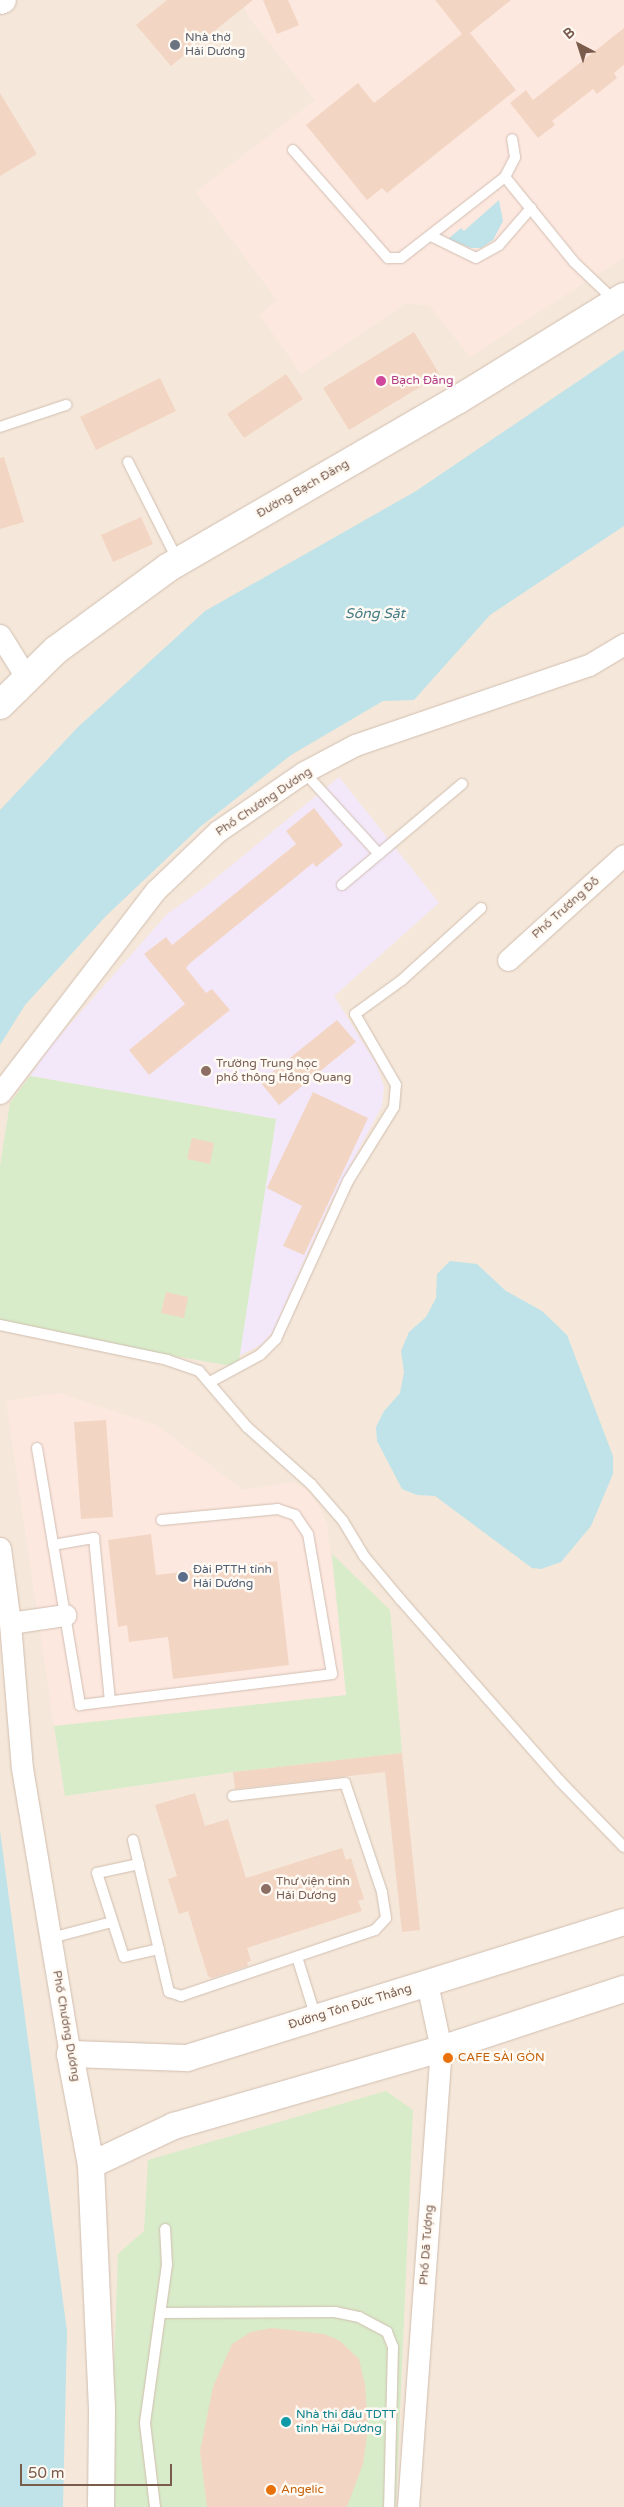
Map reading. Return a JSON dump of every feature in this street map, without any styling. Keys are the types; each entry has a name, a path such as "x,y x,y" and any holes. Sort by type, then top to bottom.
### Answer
{"main road":[{"name":"Đường Bạch Đằng","path":"0,705 26,677 56,650 178,562 621,300"}],"street":[{"path":"0,635 26,677"},
{"name":"Phố Chương Dương","path":"0,1093 156,890 218,831 304,772 355,745 588,665 624,644"},
{"name":"Phố Trương Đỗ","path":"508,960 624,855"},
{"name":"Phố Chương Dương","path":"0,1548 10,1623 22,1768 70,2054 91,2165 102,2409 101,2507"},
{"path":"10,1623 65,1615"},
{"name":"Đường Tôn Đức Thắng","path":"70,2054 187,2058 624,1922"},
{"name":"Phố Dã Tượng","path":"408,2507 441,2050 427,1983"},
{"path":"91,2165 174,2126 441,2050 624,1988"}],"lane":[{"path":"293,150 388,258 401,258 505,176 515,157 512,139"},
{"path":"505,176 574,262 621,300"},
{"path":"431,236 476,258 499,246 531,208"},
{"path":"0,427 66,405"},
{"path":"128,462 178,562"},
{"path":"304,772 379,854"},
{"path":"342,885 462,784"},
{"path":"210,1382 260,1355 276,1339 348,1181 394,1108 396,1085 355,1014 402,980 481,908"},
{"path":"0,1325 167,1360 199,1371 247,1427 311,1484 343,1521 364,1556 400,1599 560,1781 624,1847"},
{"path":"36,1448 80,1705 332,1674 308,1534 295,1514 278,1509 162,1520"},
{"path":"53,1545 94,1538 110,1701"},
{"path":"133,1840 169,1992 181,1996 375,1930 386,1918 382,1892 345,1783 233,1796"},
{"path":"139,1864 97,1873 124,1957 160,1949"},
{"path":"50,1938 112,1922"},
{"path":"297,1957 316,2018"},
{"path":"155,2507 145,2423 162,2312 167,2265 165,2229"},
{"path":"162,2312 335,2312 359,2317 387,2332 393,2347 389,2507"}],"shaded area":[{"path":"0,0 624,0 624,2507 0,2507"},
{"path":"242,0 624,0 624,257 470,357 430,306 406,303 301,374 260,315 277,300 196,192 315,100 247,15"},
{"name":"Trường Trung học phổ thông Hồng Quang","path":"339,777 439,903 334,996 377,1065 384,1087 382,1106 328,1207 273,1331 262,1344 239,1356 276,1119 30,1076 51,1046 167,914 205,887"},
{"name":"Đài PTTH tỉnh Hải Dương","path":"59,1393 156,1425 243,1490 293,1482 306,1489 318,1504 327,1525 347,1695 54,1726 6,1401"}],"green space":[{"path":"30,1076 276,1119 238,1367 0,1326 0,1166 10,1103"},
{"path":"332,1554 390,1610 402,1753 233,1772 65,1796 54,1726 346,1695"},
{"path":"386,2091 413,2110 396,2507 109,2507 118,2254 144,2231 148,2160"}],"water":[{"path":"499,200 503,221 493,240 481,248 471,248 448,239 461,228 464,231"},
{"name":"Sông Sặt","path":"624,350 624,526 490,615 414,700 383,701 291,755 200,827 106,916 25,1005 0,1045 0,810 77,728 205,611 416,491"},
{"path":"450,1261 477,1264 506,1291 542,1311 567,1335 613,1456 613,1474 591,1526 561,1562 541,1569 532,1568 435,1496 417,1495 402,1489 377,1441 376,1427 384,1411 400,1393 404,1372 401,1351 409,1332 426,1317 436,1298 437,1274"},
{"path":"0,1831 67,2331 63,2507 0,2507"}],"building":[{"name":"Nhà thờ Hải Dương","path":"167,0 253,0 171,66 136,25"},
{"path":"263,0 288,0 299,25 277,34"},
{"path":"435,0 511,0 470,33 516,90 387,193 382,188 367,200 306,125 358,83 374,103 462,34"},
{"path":"624,28 624,65 614,73 617,78 597,94 593,89 552,121 555,125 538,138 510,103 526,90 533,100"},
{"path":"0,93 37,154 0,176"},
{"name":"Bạch Đằng","path":"414,332 440,375 349,430 323,388"},
{"path":"286,374 303,399 244,438 227,414"},
{"path":"160,378 176,411 96,450 80,417"},
{"path":"4,457 24,522 0,529 0,458"},
{"path":"141,517 153,544 113,562 101,535"},
{"path":"314,808 343,845 316,867 313,863 189,964 186,968 206,993 212,989 230,1010 149,1075 129,1050 185,1004 144,954 166,937 172,945 296,844 286,831"},
{"path":"337,1020 356,1042 279,1105 260,1082"},
{"path":"313,1092 368,1118 304,1255 283,1246 302,1206 267,1188"},
{"path":"192,1138 214,1143 210,1164 187,1159"},
{"path":"166,1292 188,1297 184,1318 161,1313"},
{"path":"106,1420 113,1517 81,1519 74,1422"},
{"path":"151,1534 156,1575 277,1561 289,1665 173,1679 168,1637 129,1642 127,1625 118,1627 108,1540"},
{"path":"402,1753 420,1930 402,1932 385,1772 235,1789 233,1772"},
{"name":"Thư viện tỉnh Hải Dương","path":"195,1793 205,1826 228,1819 246,1878 342,1848 346,1860 351,1858 364,1899 358,1901 362,1911 247,1948 251,1961 247,1962 248,1966 212,1978 208,1976 188,1911 179,1914 168,1879 177,1876 155,1805"},
{"name":"Nhà thi đấu TDTT tỉnh Hải Dương","path":"272,2328 324,2334 340,2341 359,2359 365,2385 368,2428 363,2464 347,2507 207,2507 200,2451 213,2387 232,2344 251,2332"}],"place":[{"name":"Nhà thờ Hải Dương","path":"175,45"},
{"name":"Bạch Đằng","path":"381,381"},
{"name":"Trường Trung học phổ thông Hồng Quang","path":"206,1071"},
{"name":"Đài PTTH tỉnh Hải Dương","path":"183,1577"},
{"name":"Thư viện tỉnh Hải Dương","path":"266,1889"},
{"name":"CAFE SÀI GÒN","path":"448,2058"},
{"name":"Nhà thi đấu TDTT tỉnh Hải Dương","path":"286,2422"},
{"name":"Angelic","path":"271,2490"}]}
